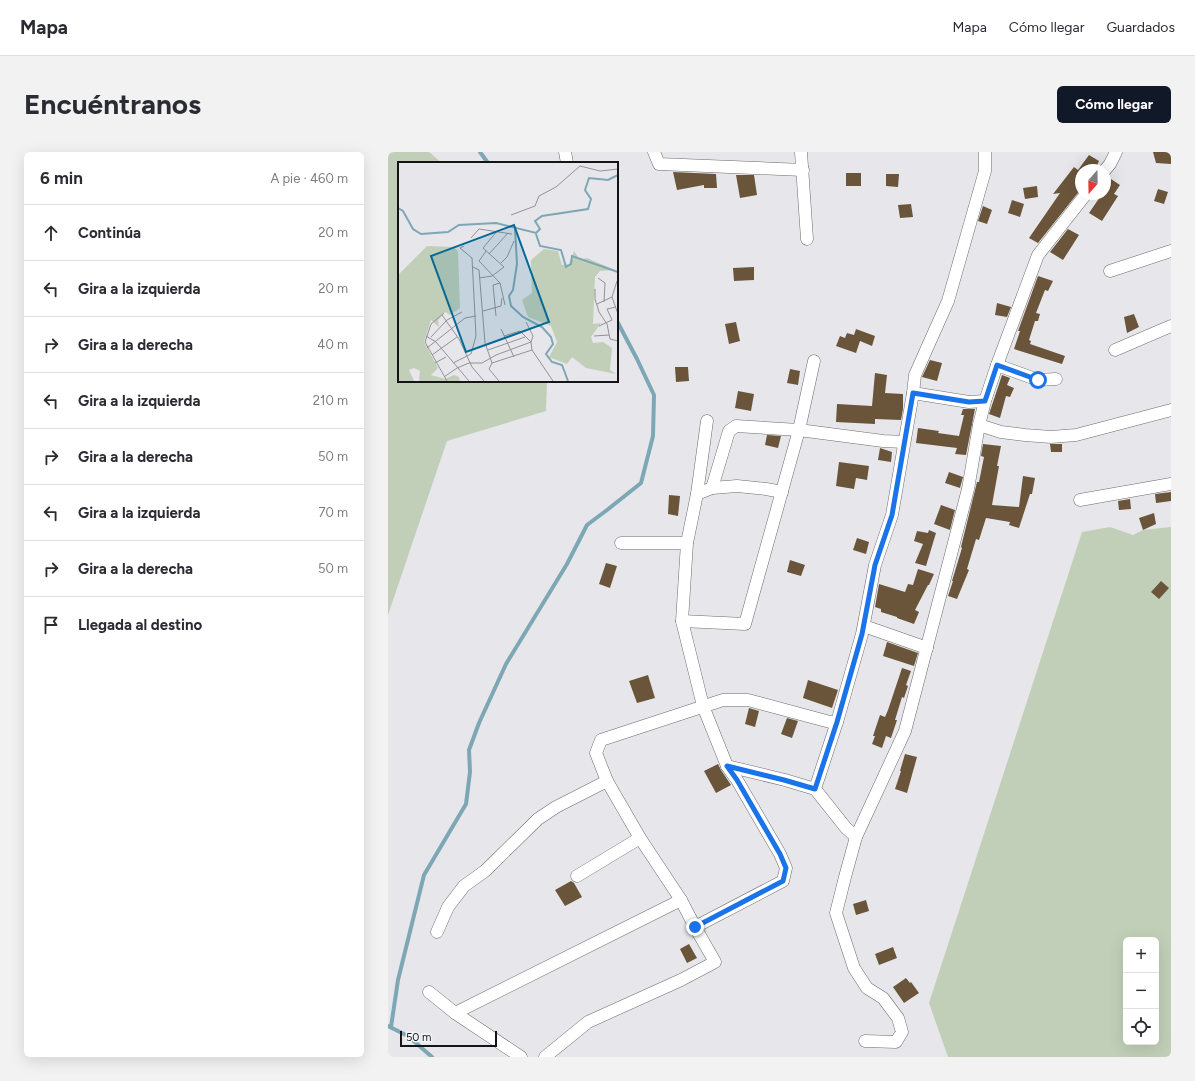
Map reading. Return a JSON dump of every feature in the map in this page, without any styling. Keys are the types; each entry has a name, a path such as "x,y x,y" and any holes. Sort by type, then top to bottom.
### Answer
{"street":[{"path":"565,152 567,162"},
{"path":"654,152 659,164 803,170"},
{"path":"801,152 807,239"},
{"path":"815,789 837,722 864,626 875,565 892,515 915,375 948,301 985,171 985,152"},
{"path":"1110,164 1116,152"},
{"path":"865,1041 896,1042 902,1032 898,1018 883,998 867,988 854,968 836,913 844,877 856,837 905,731 968,489 979,425 985,401 997,365 1038,255 1081,200"},
{"path":"1110,271 1171,251"},
{"path":"1115,350 1171,326"},
{"path":"682,621 745,624 799,430 814,361"},
{"path":"997,365 1038,380 1056,379"},
{"path":"913,393 969,402 985,401"},
{"path":"979,425 1001,432 1025,436 1051,437 1076,435 1171,410"},
{"path":"695,927 783,881 786,868 772,840 737,780 727,766 703,706 682,621 687,543 697,494 707,421"},
{"path":"712,488 729,430 736,426 799,430 883,441 904,442"},
{"path":"1080,500 1171,484"},
{"path":"697,494 712,488 738,486 766,488 782,492"},
{"path":"621,543 687,543"},
{"path":"864,626 926,648"},
{"path":"545,1057 588,1022 681,980 715,962 695,927 682,900 640,838 607,781 596,753 601,740 723,700 748,700 830,722 837,722"},
{"path":"727,766 815,789 846,828 856,837"},
{"path":"437,932 448,907 464,886 485,871 538,819 556,807 607,781"},
{"path":"577,876 640,838"},
{"path":"455,1013 682,900"},
{"path":"429,992 455,1013 521,1057"}],"green space":[{"path":"388,152 429,152 441,162 398,162 398,382 547,382 546,411 447,441 388,615"},
{"path":"1110,527 1133,535 1143,530 1171,527 1171,1057 948,1057 929,1003 1082,532"}],"building":[{"path":"1153,152 1171,152 1171,164 1156,163"},
{"path":"1089,155 1099,161 1098,164 1082,164"},
{"path":"1074,167 1075,197 1038,243 1029,238 1060,193 1053,194"},
{"path":"673,172 716,174 717,188 704,188 704,185 677,190"},
{"path":"846,173 861,173 861,186 846,186"},
{"path":"886,174 899,174 898,187 886,186"},
{"path":"736,175 754,175 757,195 740,198"},
{"path":"1111,179 1120,185 1114,194 1118,196 1102,221 1089,213 1098,200 1111,200"},
{"path":"1037,186 1038,197 1025,199 1023,188"},
{"path":"1158,189 1168,192 1164,204 1154,201"},
{"path":"1012,200 1024,204 1020,217 1008,213"},
{"path":"911,204 913,217 900,218 898,205"},
{"path":"983,206 992,210 987,224 978,221"},
{"path":"1068,229 1079,235 1063,260 1050,252"},
{"path":"754,267 754,280 734,281 733,268"},
{"path":"1038,276 1053,281 1048,291 1045,290 1036,313 1040,314 1038,321 1035,321 1029,340 1031,341 1030,344 1065,356 1062,364 1014,349 1020,331 1018,331"},
{"path":"997,303 1011,307 1007,317 995,315"},
{"path":"1134,314 1139,327 1127,333 1124,317"},
{"path":"736,322 740,341 729,344 725,324"},
{"path":"856,329 875,336 872,346 860,341 856,353 836,346 840,336 845,338 847,333 854,335"},
{"path":"930,360 942,363 937,381 922,377"},
{"path":"675,367 688,367 689,381 676,382"},
{"path":"790,369 800,371 798,385 787,383"},
{"path":"875,373 887,375 885,393 903,394 901,420 875,419 875,424 836,422 837,404 872,406"},
{"path":"1002,375 1010,378 1007,385 1014,388 1010,397 1006,396 1000,418 989,414"},
{"path":"738,391 754,394 751,411 735,408"},
{"path":"963,409 975,409 966,455 955,454 957,448 916,443 918,428 959,436 964,415 961,415"},
{"path":"767,435 781,436 778,448 765,445"},
{"path":"983,444 1001,446 992,505 1019,507 1023,476 1035,478 1032,494 1030,494 1019,528 1009,525 1010,522 986,518 979,540 976,539 967,569 969,570 957,599 948,596 962,548 977,482 979,482 984,457 981,456"},
{"path":"1050,444 1062,444 1062,452 1051,452"},
{"path":"880,448 892,452 891,462 878,460"},
{"path":"839,462 869,466 867,480 856,478 854,489 836,486"},
{"path":"949,472 963,477 960,488 945,483"},
{"path":"1171,492 1171,501 1156,503 1155,494"},
{"path":"669,495 680,496 678,516 668,514"},
{"path":"1130,499 1131,509 1119,510 1118,501"},
{"path":"941,505 955,510 950,530 934,524"},
{"path":"1154,513 1156,524 1143,530 1139,518"},
{"path":"929,530 936,533 926,566 915,563 923,544 914,541 917,531 928,533"},
{"path":"857,538 869,542 866,554 853,550"},
{"path":"790,560 805,565 801,576 787,572"},
{"path":"606,563 617,566 610,588 599,584"},
{"path":"918,569 934,574 915,610 919,612 914,624 881,612 881,609 875,607 879,584 905,592 908,584 913,585"},
{"path":"1161,581 1169,588 1159,599 1151,592"},
{"path":"887,642 918,653 914,666 883,656"},
{"path":"902,668 911,671 906,685 908,686 904,698 902,697 891,738 886,736 882,748 872,744 875,736 873,736 880,715 885,717 888,710"},
{"path":"648,675 655,698 637,703 629,681"},
{"path":"808,680 838,690 832,708 803,698"},
{"path":"749,708 759,711 755,727 745,724"},
{"path":"787,718 798,721 792,738 781,734"},
{"path":"905,754 917,757 907,793 895,789"},
{"path":"718,764 731,785 716,793 704,771"},
{"path":"571,881 574,883 582,897 565,906 555,890"},
{"path":"866,900 869,911 856,915 853,904"},
{"path":"689,944 697,958 687,963 680,949"},
{"path":"893,947 897,958 879,965 875,954"},
{"path":"906,978 919,993 904,1003 893,987"}],"waterway":[{"path":"480,152 487,162"},
{"path":"391,1027 398,980 424,875 466,804 470,772 469,750 479,723 506,664 567,564 587,525 641,483 653,436 654,395 618,323"},
{"path":"388,1026 408,1036 432,1057"}],"route":[{"path":"695,927 783,881 786,868 780,854 737,780 727,766 815,789 837,722 862,634 875,565 892,515 913,393 969,402 985,401 997,365 1038,380"}]}
